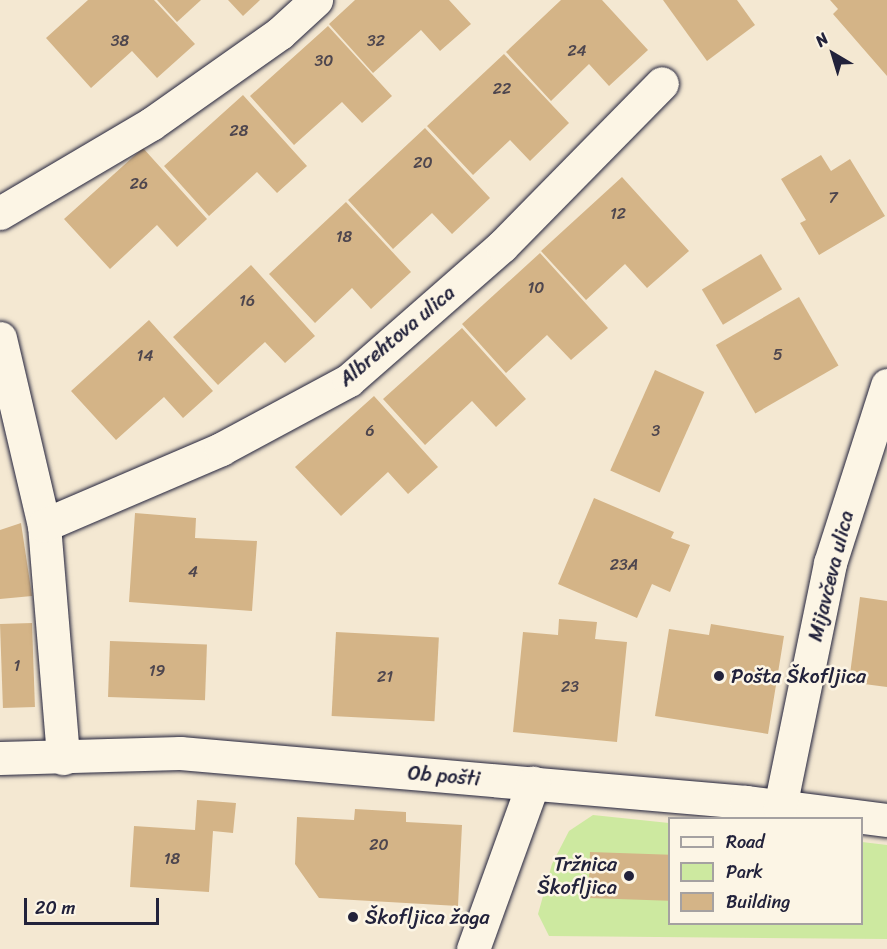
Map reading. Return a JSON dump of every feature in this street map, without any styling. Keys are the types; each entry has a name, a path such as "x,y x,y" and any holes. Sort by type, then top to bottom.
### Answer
{"street":[{"path":"0,213 151,124 280,33 316,0"},
{"name":"Albrehtova ulica","path":"44,525 221,449 349,380 502,246 662,83"},
{"path":"0,338 44,525 63,758"},
{"name":"Mijavčeva ulica","path":"780,807 830,563 887,385"},
{"name":"Ob pošti","path":"0,758 180,753 532,783 862,817"},
{"path":"473,949 532,783"},
{"name":"Ob pošti","path":"863,817 887,820"}],"green space":[{"path":"593,815 668,823 668,925 863,925 863,842 887,845 887,939 549,936 538,914 552,864 569,831"}],"building":[{"path":"88,0 154,0 195,44 157,78 132,51 91,88 46,38"},
{"path":"157,0 201,0 177,22"},
{"path":"228,0 260,0 243,16"},
{"path":"355,0 449,0 471,24 440,51 421,30 373,73 329,24"},
{"path":"561,0 602,0 648,50 609,86 589,64 551,101 506,52"},
{"path":"663,0 737,0 755,25 707,61"},
{"path":"830,0 887,0 887,76 833,14 838,9"},
{"path":"328,26 392,96 362,123 342,102 294,145 250,96"},
{"path":"504,54 569,123 530,161 510,140 473,175 427,126"},
{"path":"243,95 307,166 277,193 257,172 209,216 164,166"},
{"path":"425,128 490,198 452,234 432,213 393,249 348,200"},
{"path":"143,148 207,219 177,247 157,225 110,269 64,219"},
{"path":"821,155 831,171 850,159 885,216 819,255 800,223 806,220 781,179"},
{"path":"622,177 689,251 647,288 625,264 586,300 541,251"},
{"path":"346,202 411,272 371,309 352,288 315,323 269,274"},
{"path":"540,253 608,328 571,360 547,335 506,373 462,324"},
{"path":"761,254 782,289 723,325 702,290"},
{"path":"251,265 315,336 285,363 265,342 218,385 173,337"},
{"path":"799,297 838,365 755,413 716,345"},
{"path":"149,320 213,391 183,418 164,397 116,440 71,391"},
{"path":"462,328 526,399 496,427 472,401 425,445 383,399"},
{"path":"655,370 704,392 660,492 610,470"},
{"path":"374,396 438,467 408,494 388,472 341,516 295,467"},
{"path":"594,498 674,532 671,538 690,545 670,592 652,584 637,618 558,584"},
{"path":"135,513 196,518 195,538 257,541 252,611 129,602"},
{"path":"21,523 32,596 0,599 0,530"},
{"path":"860,597 887,601 887,687 849,682"},
{"path":"559,619 597,622 595,639 627,642 617,742 513,732 523,632 558,635"},
{"path":"32,623 35,707 3,708 0,624"},
{"name":"Pošta Škofljica","path":"711,624 784,636 768,734 655,716 669,629 709,635"},
{"path":"336,632 439,637 434,721 332,716"},
{"path":"110,641 207,644 205,700 108,697"},
{"path":"197,800 236,803 233,833 213,831 209,892 130,887 134,826 195,830"},
{"path":"355,809 406,812 406,822 462,825 458,906 319,898 295,864 297,817 354,820"},
{"name":"Tržnica Škofljica","path":"590,852 668,855 668,901 588,898"}],"place":[{"name":"Pošta Škofljica","path":"719,676"},
{"name":"Tržnica Škofljica","path":"629,876"},
{"name":"Škofljica žaga","path":"353,917"}]}
